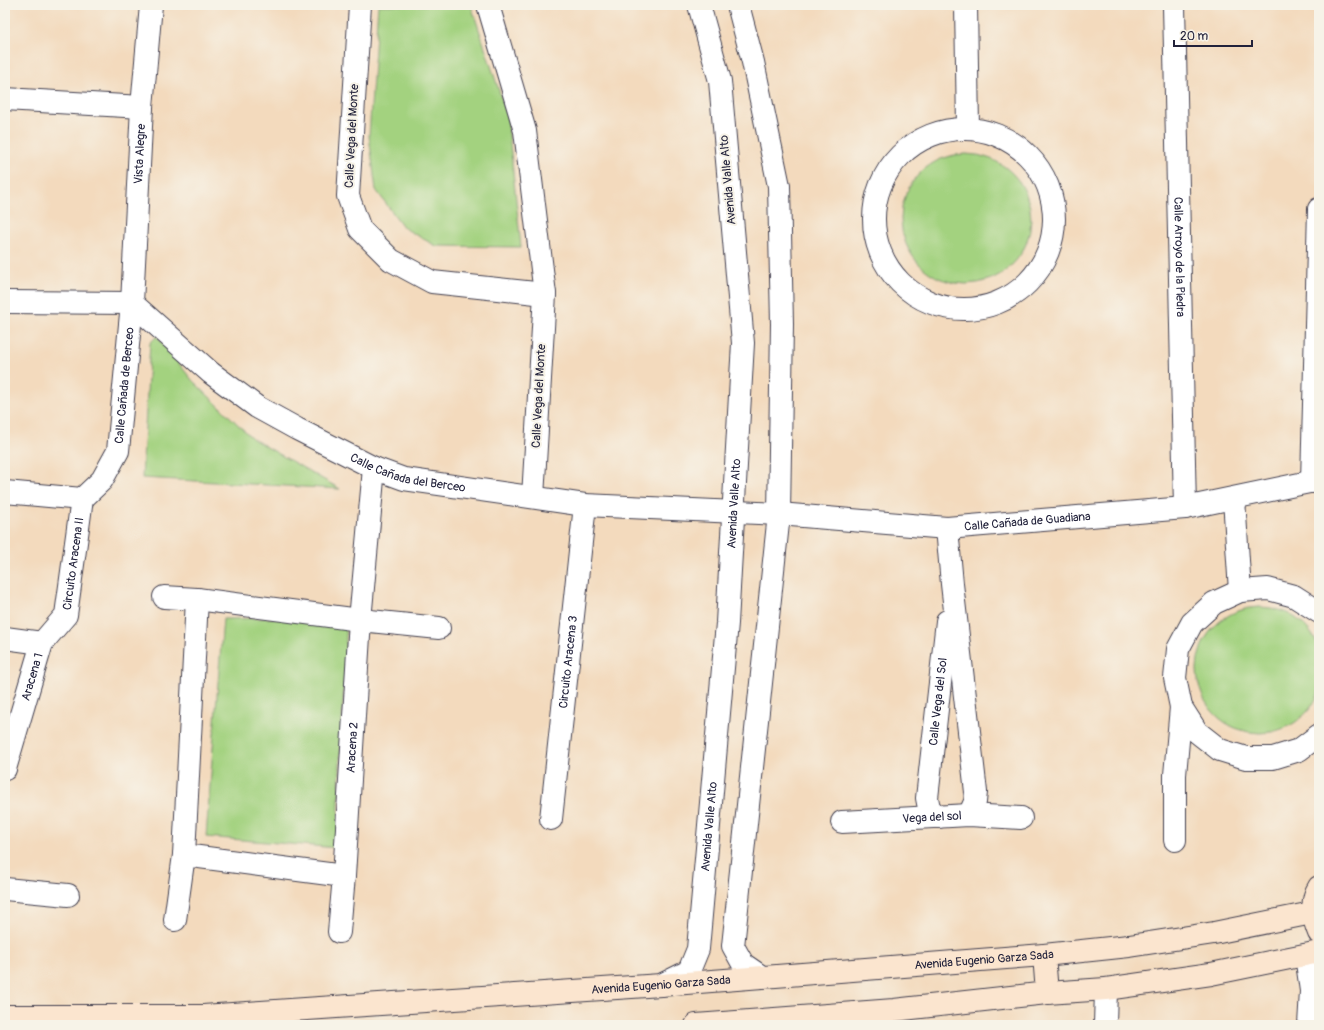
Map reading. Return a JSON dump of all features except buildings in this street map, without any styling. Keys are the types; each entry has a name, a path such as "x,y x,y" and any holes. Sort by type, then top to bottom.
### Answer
{"street":[{"name":"Vista Alegre","path":"132,303 142,107 151,5"},
{"name":"Calle Vega del Monte","path":"360,5 348,196 360,229 391,260 432,282 545,294"},
{"name":"Calle Vega del Monte","path":"488,5 525,131 545,294 534,497"},
{"name":"Avenida Valle Alto","path":"661,985 689,972 698,949 727,624 743,343 720,81 699,5"},
{"path":"738,5 753,62 779,186 782,324 779,514 733,946 743,964 762,977"},
{"path":"966,5 968,128"},
{"name":"Calle Arroyo de la Piedra","path":"1174,5 1185,508"},
{"path":"5,100 142,107"},
{"path":"968,128 998,135 1025,151 1036,163 1046,178 1054,207 1054,234 1049,252 1041,267 1027,284 1010,297 986,307 961,310 933,304 908,290 893,275 881,256 876,239 874,219 876,199 884,176 898,157 917,142 941,131 968,128"},
{"path":"1316,481 1319,209"},
{"path":"5,302 132,303"},
{"name":"Calle Cañada del Berceo","path":"132,303 211,373 256,407 374,468 404,479 585,505 733,512"},
{"name":"Calle Cañada de Berceo","path":"82,498 102,480 118,451 132,303"},
{"name":"Aracena 2","path":"339,932 344,876 360,620 374,468"},
{"name":"Calle Cañada de Guadiana","path":"733,512 779,514 947,528 1185,508 1316,481"},
{"path":"5,492 82,498"},
{"name":"Circuito Aracena II","path":"42,643 66,615 82,498"},
{"path":"1234,499 1240,591"},
{"name":"Circuito Aracena 3","path":"551,819 585,505"},
{"name":"Calle Vega del Sol","path":"947,528 976,792 975,802 969,815"},
{"name":"Calle Vega del Sol","path":"938,816 930,808 927,798 952,584"},
{"path":"1175,840 1175,775 1181,707 1175,678 1178,649 1192,623 1214,603 1240,591 1268,589 1294,596 1319,612"},
{"path":"164,597 197,599 360,620 439,628"},
{"path":"175,920 184,855 197,599"},
{"name":"Aracena 1","path":"5,638 42,643 5,769"},
{"path":"1181,707 1197,732 1220,750 1246,758 1273,758 1299,750 1319,735"},
{"name":"Vega del sol","path":"842,822 969,815 1021,818"},
{"path":"184,855 344,876"},
{"path":"1319,887 1316,892 1312,913 1319,933"},
{"path":"5,889 68,895"},
{"name":"Avenida Eugenio Garza Sada","path":"5,1016 203,1020 1044,955 1129,946 1214,933 1312,913"},
{"path":"696,1025 894,1017 1048,993 1106,989 1211,974 1313,953 1309,1025"},
{"path":"1044,955 1048,993"},
{"path":"1104,1025 1106,989"}],"green space":[{"path":"378,5 471,5 507,115 521,247 436,246 404,228 376,190 369,136"},
{"path":"972,154 985,156 997,161 1017,178 1024,188 1029,200 1031,219 1029,238 1024,250 1007,270 997,277 985,282 960,284 947,282 935,277 915,260 908,250 903,238 901,213 903,200 908,188 925,168 935,161 947,156"},
{"path":"157,336 192,380 253,439 340,489 142,478 150,343"},
{"path":"1266,607 1290,614 1305,625 1316,640 1322,658 1322,682 1316,700 1305,715 1290,726 1272,732 1254,733 1230,726 1215,715 1204,700 1198,682 1197,664 1204,640 1215,625 1230,614 1248,608"},
{"path":"320,617 347,619 340,764 338,848 206,837 223,619"}]}
